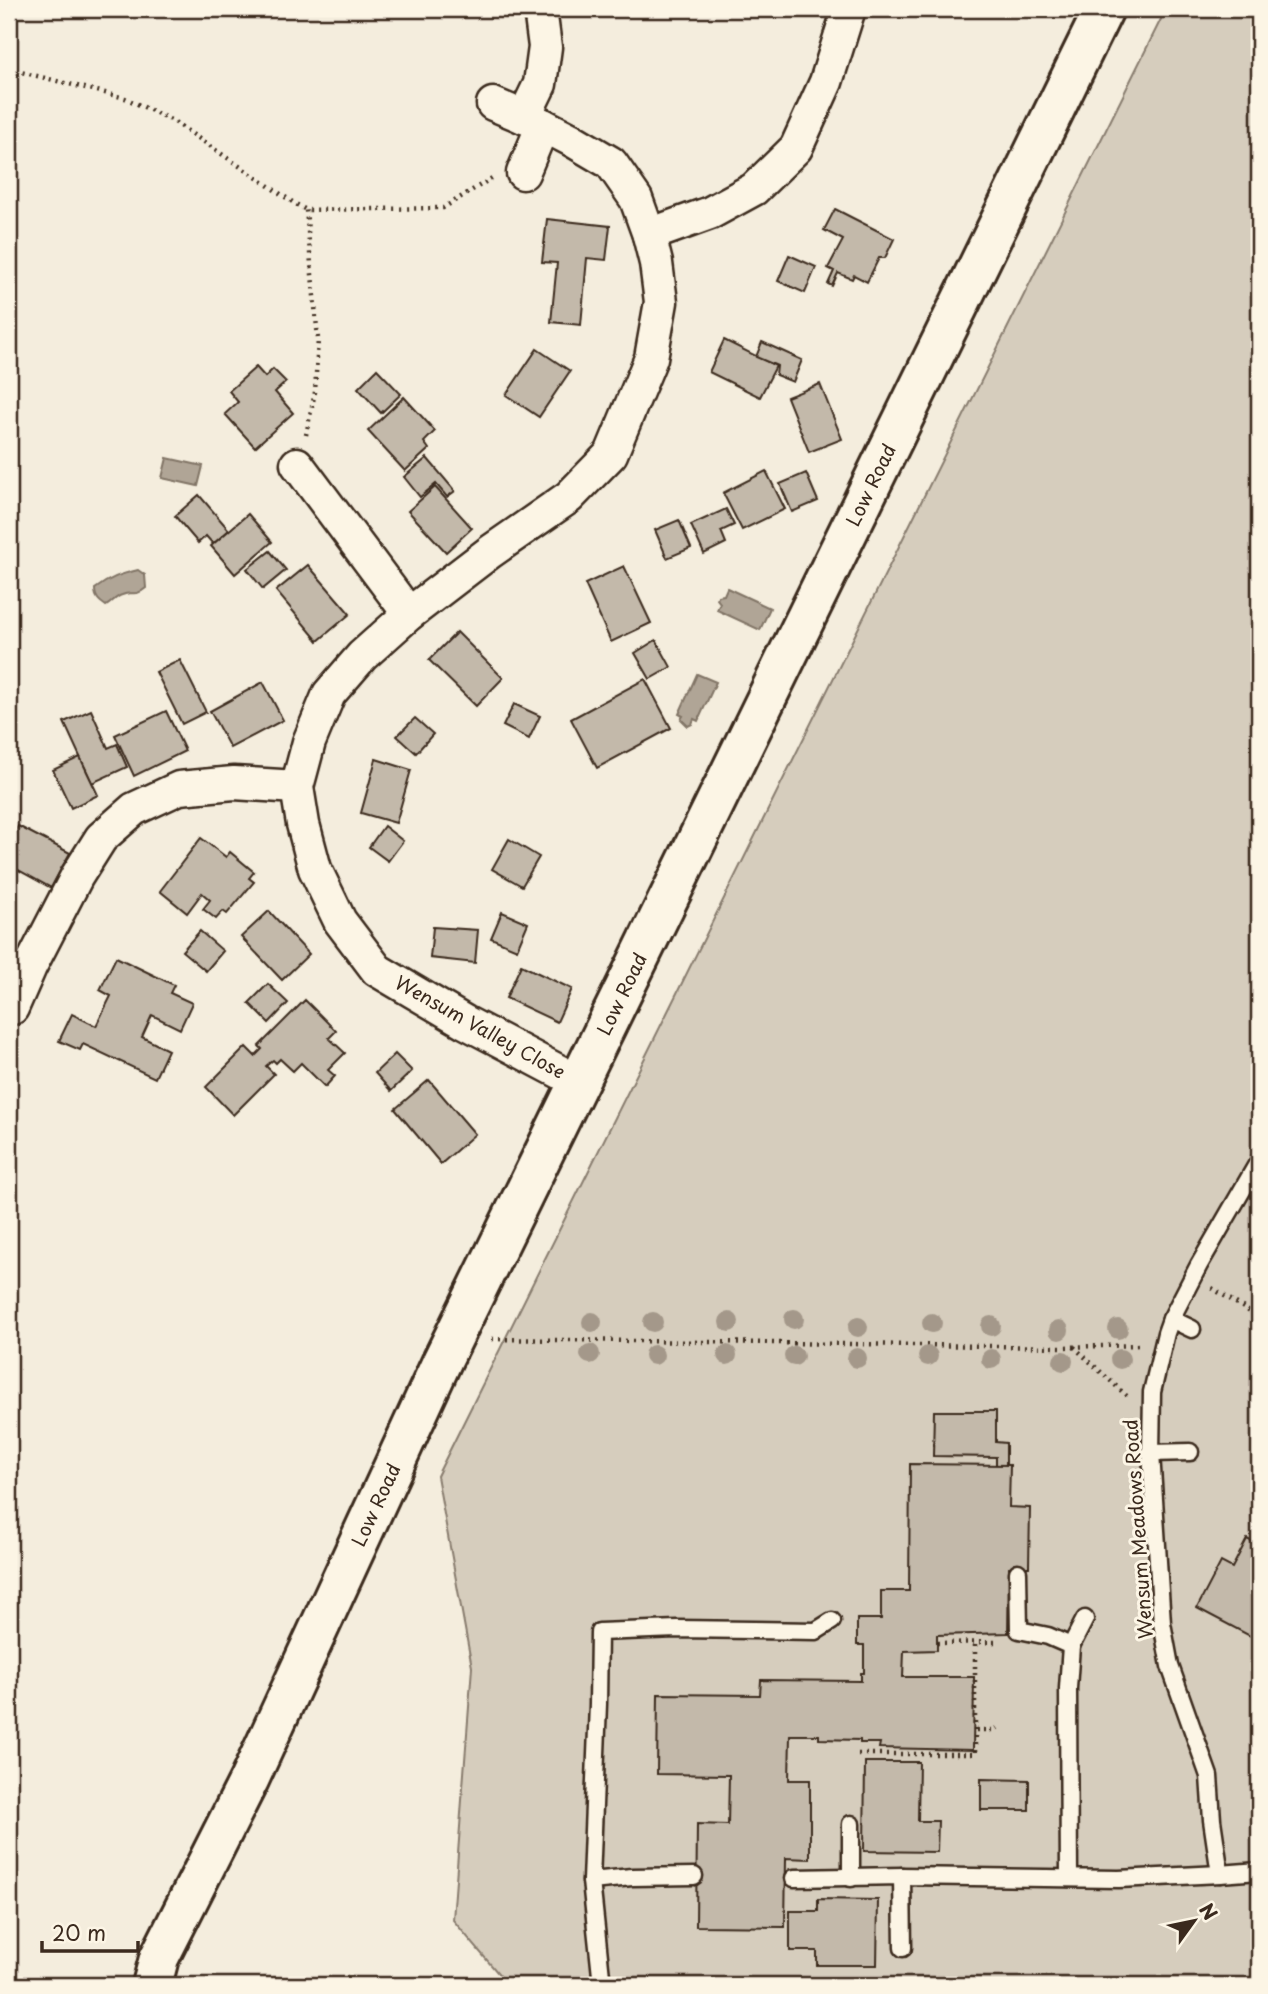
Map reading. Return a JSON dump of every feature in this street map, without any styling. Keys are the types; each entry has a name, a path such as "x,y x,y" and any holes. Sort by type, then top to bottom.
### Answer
{"street":[{"path":"523,173 545,47 540,9"},
{"path":"649,235 710,213 754,190 796,148 826,82 849,9"},
{"name":"Low Road","path":"152,1985 159,1958 249,1780 453,1339 1104,9"},
{"name":"Wensum Valley Close","path":"493,104 572,140 611,163 636,199 656,263 661,302 651,358 611,454 569,497 490,552 409,614 362,656 329,694 309,743 298,788 303,824 315,869 340,921 377,970 465,1022 579,1082"},
{"path":"297,464 409,614"},
{"path":"12,1008 20,962 101,838 134,809 179,788 234,783 298,788"}],"lane":[{"name":"Wensum Meadows Road","path":"1220,1874 1209,1776 1170,1666 1162,1623 1151,1453 1152,1392 1171,1320 1259,1161"},
{"path":"1171,1320 1192,1329"},
{"path":"1151,1453 1190,1452"},
{"path":"1018,1572 1019,1630 1048,1636 1071,1646"},
{"path":"1069,1878 1068,1688 1071,1646 1085,1619"},
{"path":"602,1985 591,1881 599,1632 677,1629 816,1631 832,1621"},
{"path":"850,1824 851,1878"},
{"path":"793,1878 902,1875 1119,1879 1259,1871"},
{"path":"902,1875 903,1948"},
{"path":"591,1881 694,1876"}],"path":[{"path":"9,69 125,98 173,121 306,210 443,208 502,171 523,173"},
{"path":"297,464 315,392 318,339 306,210"},
{"path":"1192,1279 1250,1312 1259,1324"},
{"path":"453,1339 1163,1345"},
{"path":"1074,1346 1152,1419"},
{"path":"937,1643 1007,1642 1019,1630"},
{"path":"858,1754 975,1754 975,1642"},
{"path":"976,1730 997,1728"}],"shaded area":[{"path":"1166,9 1259,9 1259,1985 508,1985 453,1920 472,1667 437,1476"},
{"path":"167,458 203,466 198,486 162,478"},
{"path":"138,570 145,575 146,588 142,591 120,596 106,606 98,599 95,589 100,585"},
{"path":"727,588 770,608 760,630 717,610 720,603 718,596 724,595"},
{"path":"697,674 716,682 698,721 694,719 688,726 679,714"}],"building":[{"path":"835,209 894,239 885,258 879,258 867,282 854,275 852,279 838,273 832,286 828,284 834,271 828,268 843,240 824,230"},
{"path":"547,219 610,226 606,260 587,258 581,325 551,322 557,263 542,262"},
{"path":"789,255 816,267 805,293 778,281"},
{"path":"724,340 776,366 760,397 709,372"},
{"path":"762,342 802,360 793,382 776,375 777,366 756,357"},
{"path":"537,349 570,371 539,417 506,395"},
{"path":"256,367 265,377 273,369 286,382 275,392 293,413 255,447 225,414 238,402 229,391"},
{"path":"377,369 401,394 381,413 358,388"},
{"path":"820,384 842,439 809,452 787,397"},
{"path":"404,397 435,431 424,442 429,449 405,471 368,431"},
{"path":"427,458 455,491 447,497 436,484 420,497 404,477"},
{"path":"766,471 785,509 742,530 723,493"},
{"path":"806,473 818,501 792,512 780,484"},
{"path":"435,487 472,528 446,552 408,511"},
{"path":"199,495 229,530 213,544 206,536 198,543 175,516"},
{"path":"726,509 734,525 721,531 726,543 704,554 691,525"},
{"path":"248,514 272,542 235,574 211,546"},
{"path":"679,520 691,548 667,558 655,530"},
{"path":"270,551 286,570 263,589 247,569"},
{"path":"308,565 350,614 318,641 276,591"},
{"path":"624,566 651,623 611,642 585,584"},
{"path":"457,632 503,678 476,706 429,660"},
{"path":"656,640 671,667 650,679 635,653"},
{"path":"180,660 206,712 182,724 156,672"},
{"path":"645,679 671,728 597,768 571,719"},
{"path":"263,682 283,720 230,748 210,711"},
{"path":"514,704 540,716 529,739 503,726"},
{"path":"91,710 108,748 117,744 127,767 92,783 64,722"},
{"path":"166,711 185,751 134,776 115,735"},
{"path":"415,718 433,734 416,753 397,736"},
{"path":"80,757 98,795 71,808 53,770"},
{"path":"376,759 411,770 396,823 361,813"},
{"path":"18,826 70,853 51,888 9,865 9,843"},
{"path":"384,826 403,841 388,861 369,847"},
{"path":"201,838 226,857 230,852 254,872 249,878 254,882 227,914 223,911 216,919 203,909 210,900 202,893 187,913 160,891"},
{"path":"509,839 539,857 522,886 492,869"},
{"path":"269,911 309,954 282,980 241,937"},
{"path":"502,912 528,923 517,949 491,938"},
{"path":"433,927 478,930 475,963 430,958"},
{"path":"200,931 223,951 206,971 182,951"},
{"path":"116,957 174,985 170,993 192,1003 180,1029 152,1015 142,1037 168,1050 155,1078 83,1044 80,1050 59,1041 72,1014 96,1026 111,996 100,990"},
{"path":"521,965 572,989 557,1022 506,998"},
{"path":"268,984 288,1003 269,1023 249,1003"},
{"path":"305,1000 336,1031 329,1038 345,1053 328,1070 335,1076 325,1087 301,1063 293,1071 280,1059 276,1063 273,1060 266,1066 274,1074 233,1115 206,1087 246,1047 255,1056 262,1049 259,1046"},
{"path":"395,1054 412,1071 391,1091 375,1073"},
{"path":"429,1080 475,1134 441,1164 395,1109"},
{"path":"934,1411 996,1411 996,1442 1006,1443 1006,1465 996,1465 996,1457 933,1456"},
{"path":"910,1464 1010,1465 1009,1507 1030,1508 1029,1567 1009,1567 1008,1633 937,1635 937,1650 904,1651 903,1677 974,1677 973,1750 879,1748 880,1743 860,1743 860,1740 790,1735 789,1780 810,1780 810,1859 786,1858 785,1927 696,1926 697,1824 728,1825 729,1775 657,1774 658,1694 760,1695 761,1680 861,1681 861,1673 864,1673 864,1645 857,1645 857,1619 881,1619 881,1591 909,1591"},
{"path":"1247,1539 1259,1545 1259,1628 1256,1626 1250,1636 1197,1608 1221,1562 1232,1568"},
{"path":"865,1762 919,1762 918,1821 938,1821 937,1852 864,1851"},
{"path":"981,1779 1029,1780 1029,1810 981,1810"},
{"path":"818,1899 878,1900 877,1965 817,1965 817,1951 790,1951 790,1911 818,1911"}]}
